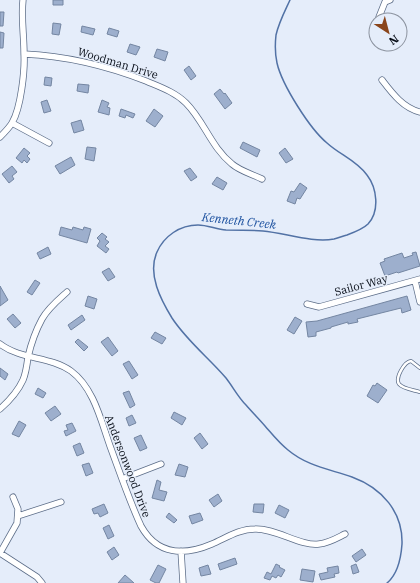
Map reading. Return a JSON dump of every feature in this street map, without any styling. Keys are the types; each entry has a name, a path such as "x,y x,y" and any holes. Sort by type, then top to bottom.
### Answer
{"street":[{"path":"0,137 12,123 18,109 20,98 24,54 22,30 24,0"},
{"path":"381,12 385,2 390,0"},
{"name":"Woodman Drive","path":"24,54 53,55 85,61 131,75 165,88 185,102 198,118 212,142 229,162 262,179"},
{"path":"382,80 395,96 406,106 420,112"},
{"path":"12,123 49,142"},
{"path":"417,280 420,302"},
{"name":"Sailor Way","path":"307,304 319,307 417,280"},
{"path":"0,409 14,394 22,382 27,370 28,357 33,340 42,318 67,292"},
{"name":"Andersonwood Drive","path":"0,344 10,350 28,357 64,367 77,376 84,384 99,416 141,526 150,540 157,546 169,550 181,551 201,548 238,532 255,529 275,532 308,544 315,545 333,540 345,534"},
{"path":"122,479 160,464"},
{"path":"13,497 18,509 18,516 16,523 0,553 37,577 42,583"},
{"path":"18,516 61,502"},
{"path":"181,551 183,583"}],"lane":[{"path":"420,368 411,361 408,362 402,368 398,381 403,387 420,392"}],"building":[{"path":"53,0 63,0 63,5 53,5"},
{"path":"0,12 4,12 3,26 0,26"},
{"path":"53,23 61,24 59,35 52,34"},
{"path":"82,26 95,29 93,35 81,32"},
{"path":"109,28 119,31 117,37 107,34"},
{"path":"0,32 4,33 3,48 0,48"},
{"path":"130,44 140,47 136,55 127,52"},
{"path":"157,49 168,52 165,61 154,57"},
{"path":"189,66 196,76 191,80 184,70"},
{"path":"45,77 52,78 51,86 44,85"},
{"path":"78,84 89,85 88,93 77,91"},
{"path":"220,89 232,103 225,109 214,94"},
{"path":"47,100 51,111 44,113 41,102"},
{"path":"102,100 109,103 107,107 110,108 109,115 98,112"},
{"path":"121,109 135,114 133,118 126,115 125,118 119,116"},
{"path":"154,109 163,116 155,127 146,121"},
{"path":"81,120 84,130 74,133 71,123"},
{"path":"243,142 260,150 257,157 240,148"},
{"path":"87,147 96,148 94,161 85,159"},
{"path":"24,148 30,153 27,156 30,159 27,163 24,160 22,163 16,158"},
{"path":"285,148 293,159 286,163 279,153"},
{"path":"71,157 75,165 60,174 55,166"},
{"path":"12,166 17,172 12,176 14,179 9,183 2,174"},
{"path":"190,168 197,177 191,181 184,171"},
{"path":"217,177 227,183 223,190 212,184"},
{"path":"300,183 307,188 300,199 297,198 295,204 287,201 291,191 294,192"},
{"path":"61,227 72,230 73,227 83,230 84,227 91,229 87,243 59,235"},
{"path":"102,233 107,237 105,239 109,242 105,246 109,249 106,253 97,246 100,241 97,238"},
{"path":"48,247 51,254 40,259 37,253"},
{"path":"416,252 420,266 385,276 380,263 385,261 384,259 402,253 404,258 413,255 412,253"},
{"path":"109,268 115,277 108,281 102,272"},
{"path":"35,280 40,283 32,295 27,292"},
{"path":"0,286 8,300 0,306"},
{"path":"88,296 97,299 94,309 85,306"},
{"path":"407,296 411,310 402,313 401,308 357,319 358,322 348,324 348,322 331,327 316,332 316,336 308,337 306,322 317,321"},
{"path":"13,314 21,323 15,328 7,319"},
{"path":"82,315 85,320 71,330 68,325"},
{"path":"295,317 302,321 294,334 287,330"},
{"path":"155,332 166,338 162,344 151,338"},
{"path":"108,337 118,351 112,356 101,342"},
{"path":"78,339 88,347 84,351 75,342"},
{"path":"129,361 138,375 132,379 123,364"},
{"path":"0,368 8,374 5,380 0,376"},
{"path":"377,383 387,390 378,403 367,396 373,385 375,386"},
{"path":"38,388 46,393 43,398 35,394"},
{"path":"129,391 135,405 130,408 123,393"},
{"path":"55,406 61,414 51,421 45,413"},
{"path":"174,412 186,418 182,425 171,418"},
{"path":"132,415 136,423 129,426 126,418"},
{"path":"19,421 26,425 19,437 12,434"},
{"path":"72,423 76,431 66,436 64,431 68,430 66,425"},
{"path":"200,433 208,444 202,449 194,438"},
{"path":"141,435 147,448 140,451 134,438"},
{"path":"80,443 84,453 77,456 73,446"},
{"path":"89,463 93,473 86,476 82,465"},
{"path":"179,464 188,467 185,477 175,475"},
{"path":"157,480 161,482 159,490 167,492 164,501 152,498"},
{"path":"218,494 222,501 214,507 209,500"},
{"path":"104,504 108,513 100,517 98,513 94,514 92,509"},
{"path":"254,504 264,504 263,513 253,512"},
{"path":"279,505 289,510 285,518 275,513"},
{"path":"169,513 177,520 174,523 166,517"},
{"path":"200,513 203,520 192,524 189,516"},
{"path":"109,525 114,536 108,539 103,528"},
{"path":"114,547 119,555 112,560 107,552"},
{"path":"362,549 366,555 356,562 352,556"},
{"path":"235,558 237,564 220,570 218,564"},
{"path":"276,564 285,570 281,577 278,575 276,578 272,576 270,580 264,578 267,572 271,574"},
{"path":"356,564 359,572 353,574 351,566"},
{"path":"158,565 166,569 159,583 156,583 150,580"},
{"path":"208,565 211,574 201,576 199,568"},
{"path":"338,566 339,573 334,574 335,577 321,580 319,574 328,572 327,568"},
{"path":"302,569 315,571 313,582 300,580"},
{"path":"125,575 134,583 118,583"}],"waterway":[{"name":"Kenneth Creek","path":"290,0 280,21 276,35 276,56 280,72 298,106 313,128 332,147 353,161 367,175 373,186 376,200 376,206 372,219 366,226 359,230 336,239 326,240 308,239 263,231 226,230 201,225 185,227 173,232 160,246 154,260 154,278 160,295 178,326 191,342 226,378 243,402 288,450 303,460 363,482 373,488 389,503 399,522 402,544 398,565 394,575 387,583"}]}
